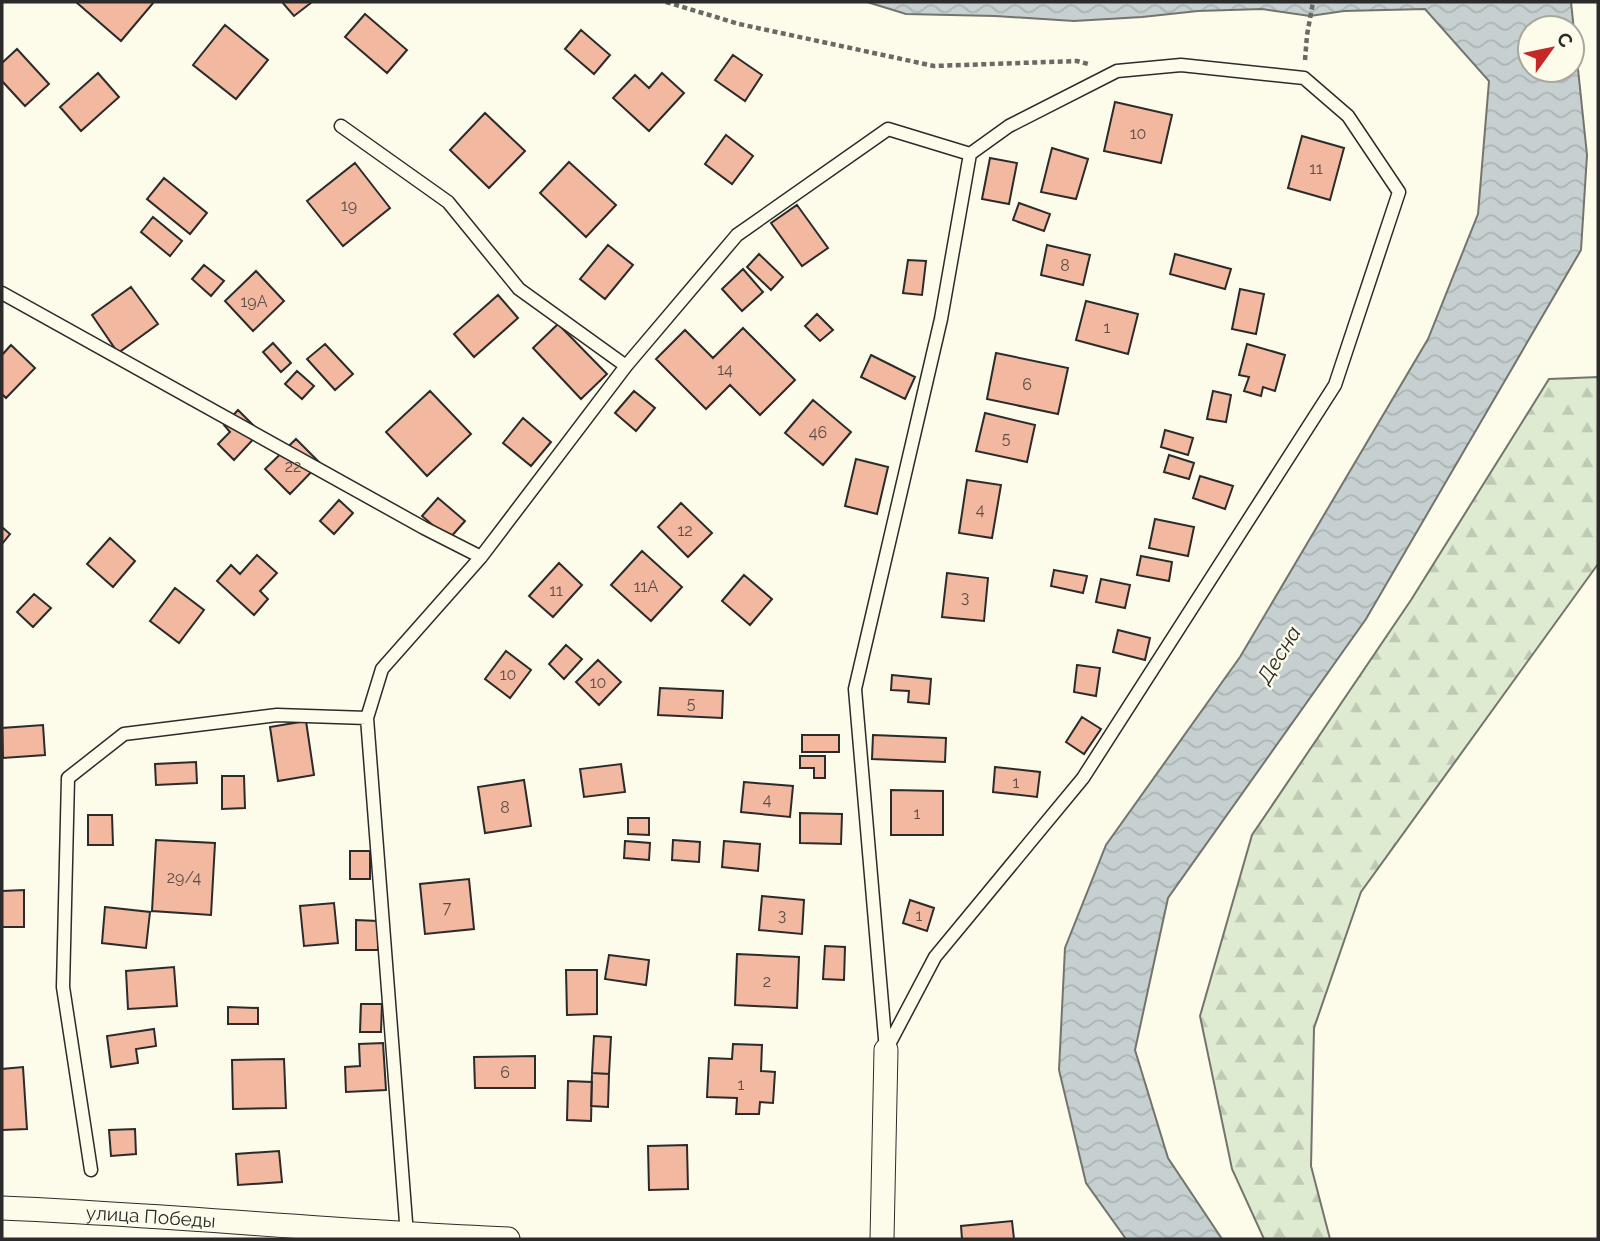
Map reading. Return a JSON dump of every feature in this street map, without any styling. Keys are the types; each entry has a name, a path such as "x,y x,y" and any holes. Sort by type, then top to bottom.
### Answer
{"street":[{"path":"882,1239 886,1050"},
{"name":"улица Победы","path":"2,1208 407,1235 508,1239"}],"lane":[{"path":"1181,65 1304,78 1348,116 1399,192 1335,385 1083,778 935,957 886,1050 855,689 941,318 970,154 1009,126 1117,71 1181,65"},
{"path":"341,126 448,202 519,289 626,366"},
{"path":"407,1235 367,718 382,669 481,557 626,366 737,234 888,129 970,154"},
{"path":"2,293 412,522 481,557"},
{"path":"91,1170 63,987 68,778 124,734 277,715 367,718"}],"path":[{"path":"666,2 739,24 934,66 1077,61 1117,71"},
{"path":"1307,35 1313,2"}],"green space":[{"path":"1598,377 1598,564 1361,892 1314,1028 1311,1166 1330,1239 1264,1239 1232,1169 1200,1016 1252,835 1411,600 1549,379"}],"water":[{"name":"Десна","path":"867,2 1571,2 1572,14 1516,14 1516,84 1580,84 1587,155 1581,250 1366,619 1168,898 1135,1050 1168,1158 1222,1239 1126,1239 1086,1183 1059,1070 1065,948 1106,845 1240,657 1428,339 1478,214 1489,81 1425,9 1344,11 1310,16 1262,9 1198,11 1074,21 906,14"}],"building":[{"path":"76,2 154,2 121,41"},
{"path":"282,2 312,2 294,16"},
{"path":"365,14 407,50 387,73 345,37"},
{"path":"225,25 268,60 236,99 193,65"},
{"path":"581,30 610,55 594,74 565,49"},
{"path":"17,49 49,84 25,106 2,81 2,63"},
{"path":"733,55 762,75 745,101 715,80"},
{"path":"98,73 119,97 81,131 60,107"},
{"path":"662,73 684,93 649,131 613,98 635,75 649,88"},
{"path":"1115,102 1172,115 1161,163 1104,151"},
{"path":"485,113 525,151 489,188 450,150"},
{"path":"726,135 753,156 732,184 705,164"},
{"path":"1302,136 1344,148 1330,200 1288,188"},
{"path":"1052,148 1088,159 1076,199 1041,192"},
{"path":"990,158 1017,163 1009,204 982,199"},
{"path":"569,162 616,205 586,237 540,193"},
{"path":"355,163 390,208 343,246 307,201"},
{"path":"164,178 207,213 190,234 147,199"},
{"path":"1019,203 1050,214 1044,231 1013,220"},
{"path":"797,205 828,248 802,266 771,223"},
{"path":"153,217 182,241 170,256 141,232"},
{"path":"608,245 633,265 605,299 580,279"},
{"path":"1047,245 1090,255 1083,285 1041,275"},
{"path":"759,254 783,277 771,290 747,267"},
{"path":"1175,254 1231,269 1225,289 1170,274"},
{"path":"908,260 926,261 922,295 903,293"},
{"path":"204,265 224,281 211,296 192,279"},
{"path":"743,269 763,292 742,311 722,289"},
{"path":"256,271 284,301 253,331 225,301"},
{"path":"131,287 158,324 118,353 92,315"},
{"path":"1240,289 1264,294 1256,334 1232,329"},
{"path":"498,295 518,318 474,357 454,334"},
{"path":"1086,301 1138,314 1128,354 1076,340"},
{"path":"817,314 833,330 820,341 805,326"},
{"path":"558,324 607,374 581,399 533,348"},
{"path":"743,328 795,380 760,415 730,385 706,409 656,359 685,330 713,358"},
{"path":"273,343 291,363 281,372 263,352"},
{"path":"325,344 353,374 335,390 307,359"},
{"path":"1247,344 1285,355 1275,391 1263,387 1261,396 1244,391 1249,377 1239,375"},
{"path":"11,345 35,368 6,398 2,394 2,355"},
{"path":"996,353 1068,368 1058,414 987,399"},
{"path":"871,355 915,377 905,399 861,377"},
{"path":"297,371 314,386 302,399 285,384"},
{"path":"430,391 471,434 427,476 386,432"},
{"path":"634,391 655,408 636,431 615,413"},
{"path":"1213,391 1231,395 1226,422 1207,419"},
{"path":"813,400 851,432 823,465 785,433"},
{"path":"238,410 260,432 234,460 218,444 230,432 224,425"},
{"path":"985,413 1035,425 1027,462 976,451"},
{"path":"523,418 551,442 531,466 503,443"},
{"path":"1165,430 1193,438 1188,455 1161,447"},
{"path":"296,439 320,463 290,494 265,469"},
{"path":"1169,455 1194,463 1189,479 1164,472"},
{"path":"856,459 888,467 877,514 845,506"},
{"path":"1200,476 1233,486 1225,509 1193,498"},
{"path":"967,480 1001,485 992,538 959,533"},
{"path":"438,498 465,521 449,539 422,516"},
{"path":"339,500 353,513 334,534 320,521"},
{"path":"681,503 712,533 688,557 658,527"},
{"path":"1155,519 1194,527 1188,556 1149,548"},
{"path":"2,527 10,534 2,544"},
{"path":"110,538 135,561 113,587 87,564"},
{"path":"642,551 682,587 651,621 611,585"},
{"path":"257,555 277,573 260,591 268,599 254,615 217,581 231,565 240,574"},
{"path":"1141,556 1172,562 1169,581 1137,575"},
{"path":"559,563 582,585 553,617 529,596"},
{"path":"1054,570 1087,576 1083,593 1051,586"},
{"path":"947,573 988,578 984,621 942,617"},
{"path":"744,575 772,599 750,625 722,601"},
{"path":"1101,579 1130,585 1125,608 1096,602"},
{"path":"175,588 204,610 179,643 150,621"},
{"path":"34,594 51,608 33,627 17,612"},
{"path":"1118,630 1150,638 1145,660 1113,652"},
{"path":"566,645 582,659 564,679 549,664"},
{"path":"506,651 531,670 510,698 485,679"},
{"path":"598,660 621,682 599,705 576,682"},
{"path":"1077,665 1100,668 1096,696 1074,692"},
{"path":"892,675 931,679 929,704 908,702 909,691 891,690"},
{"path":"660,688 723,691 722,718 658,715"},
{"path":"1082,717 1101,729 1084,754 1066,742"},
{"path":"306,721 314,775 278,781 270,727"},
{"path":"43,725 45,755 3,758 2,728"},
{"path":"802,735 839,735 839,752 802,752"},
{"path":"873,735 946,738 945,762 872,759"},
{"path":"800,756 825,756 825,778 814,778 814,768 800,768"},
{"path":"196,762 197,783 156,785 155,764"},
{"path":"621,764 625,792 584,797 580,769"},
{"path":"995,767 1040,772 1037,797 993,792"},
{"path":"222,776 244,776 245,808 222,809"},
{"path":"524,780 531,826 485,833 478,787"},
{"path":"744,782 793,786 790,817 741,812"},
{"path":"891,790 943,791 943,835 891,835"},
{"path":"800,813 842,814 841,844 800,843"},
{"path":"88,815 112,815 113,845 88,845"},
{"path":"628,818 649,818 649,835 628,834"},
{"path":"156,840 215,843 211,915 152,911"},
{"path":"673,840 700,842 699,862 672,860"},
{"path":"625,841 650,843 649,860 624,858"},
{"path":"724,841 760,844 758,871 722,867"},
{"path":"350,851 370,851 370,879 350,879"},
{"path":"469,879 474,929 425,934 420,884"},
{"path":"24,890 24,927 2,927 2,891"},
{"path":"762,896 804,900 802,934 759,930"},
{"path":"910,900 934,908 927,931 903,923"},
{"path":"334,903 338,943 304,946 300,906"},
{"path":"105,907 150,912 146,948 102,943"},
{"path":"356,920 378,921 378,950 356,950"},
{"path":"825,946 845,947 844,980 823,979"},
{"path":"737,954 799,957 797,1008 735,1005"},
{"path":"609,955 649,960 646,985 605,979"},
{"path":"174,967 177,1006 128,1009 126,971"},
{"path":"566,970 597,970 597,1014 567,1015"},
{"path":"361,1004 382,1004 381,1032 360,1032"},
{"path":"228,1007 258,1008 258,1024 228,1024"},
{"path":"154,1029 156,1046 136,1049 138,1063 111,1067 107,1036"},
{"path":"594,1036 611,1037 609,1074 592,1073"},
{"path":"383,1043 386,1090 346,1092 345,1067 360,1066 359,1044"},
{"path":"733,1044 762,1045 761,1071 775,1072 773,1103 760,1102 759,1114 736,1114 737,1098 707,1097 709,1058 732,1059"},
{"path":"535,1056 535,1088 475,1088 474,1057"},
{"path":"284,1059 286,1108 233,1109 232,1060"},
{"path":"23,1067 27,1129 2,1130 2,1069"},
{"path":"592,1073 609,1074 608,1107 591,1106"},
{"path":"568,1081 592,1082 591,1121 567,1120"},
{"path":"135,1129 136,1154 111,1156 109,1130"},
{"path":"687,1145 688,1189 649,1190 648,1146"},
{"path":"279,1151 282,1182 238,1185 236,1154"},
{"path":"1012,1221 1014,1239 962,1239 961,1226"}]}
